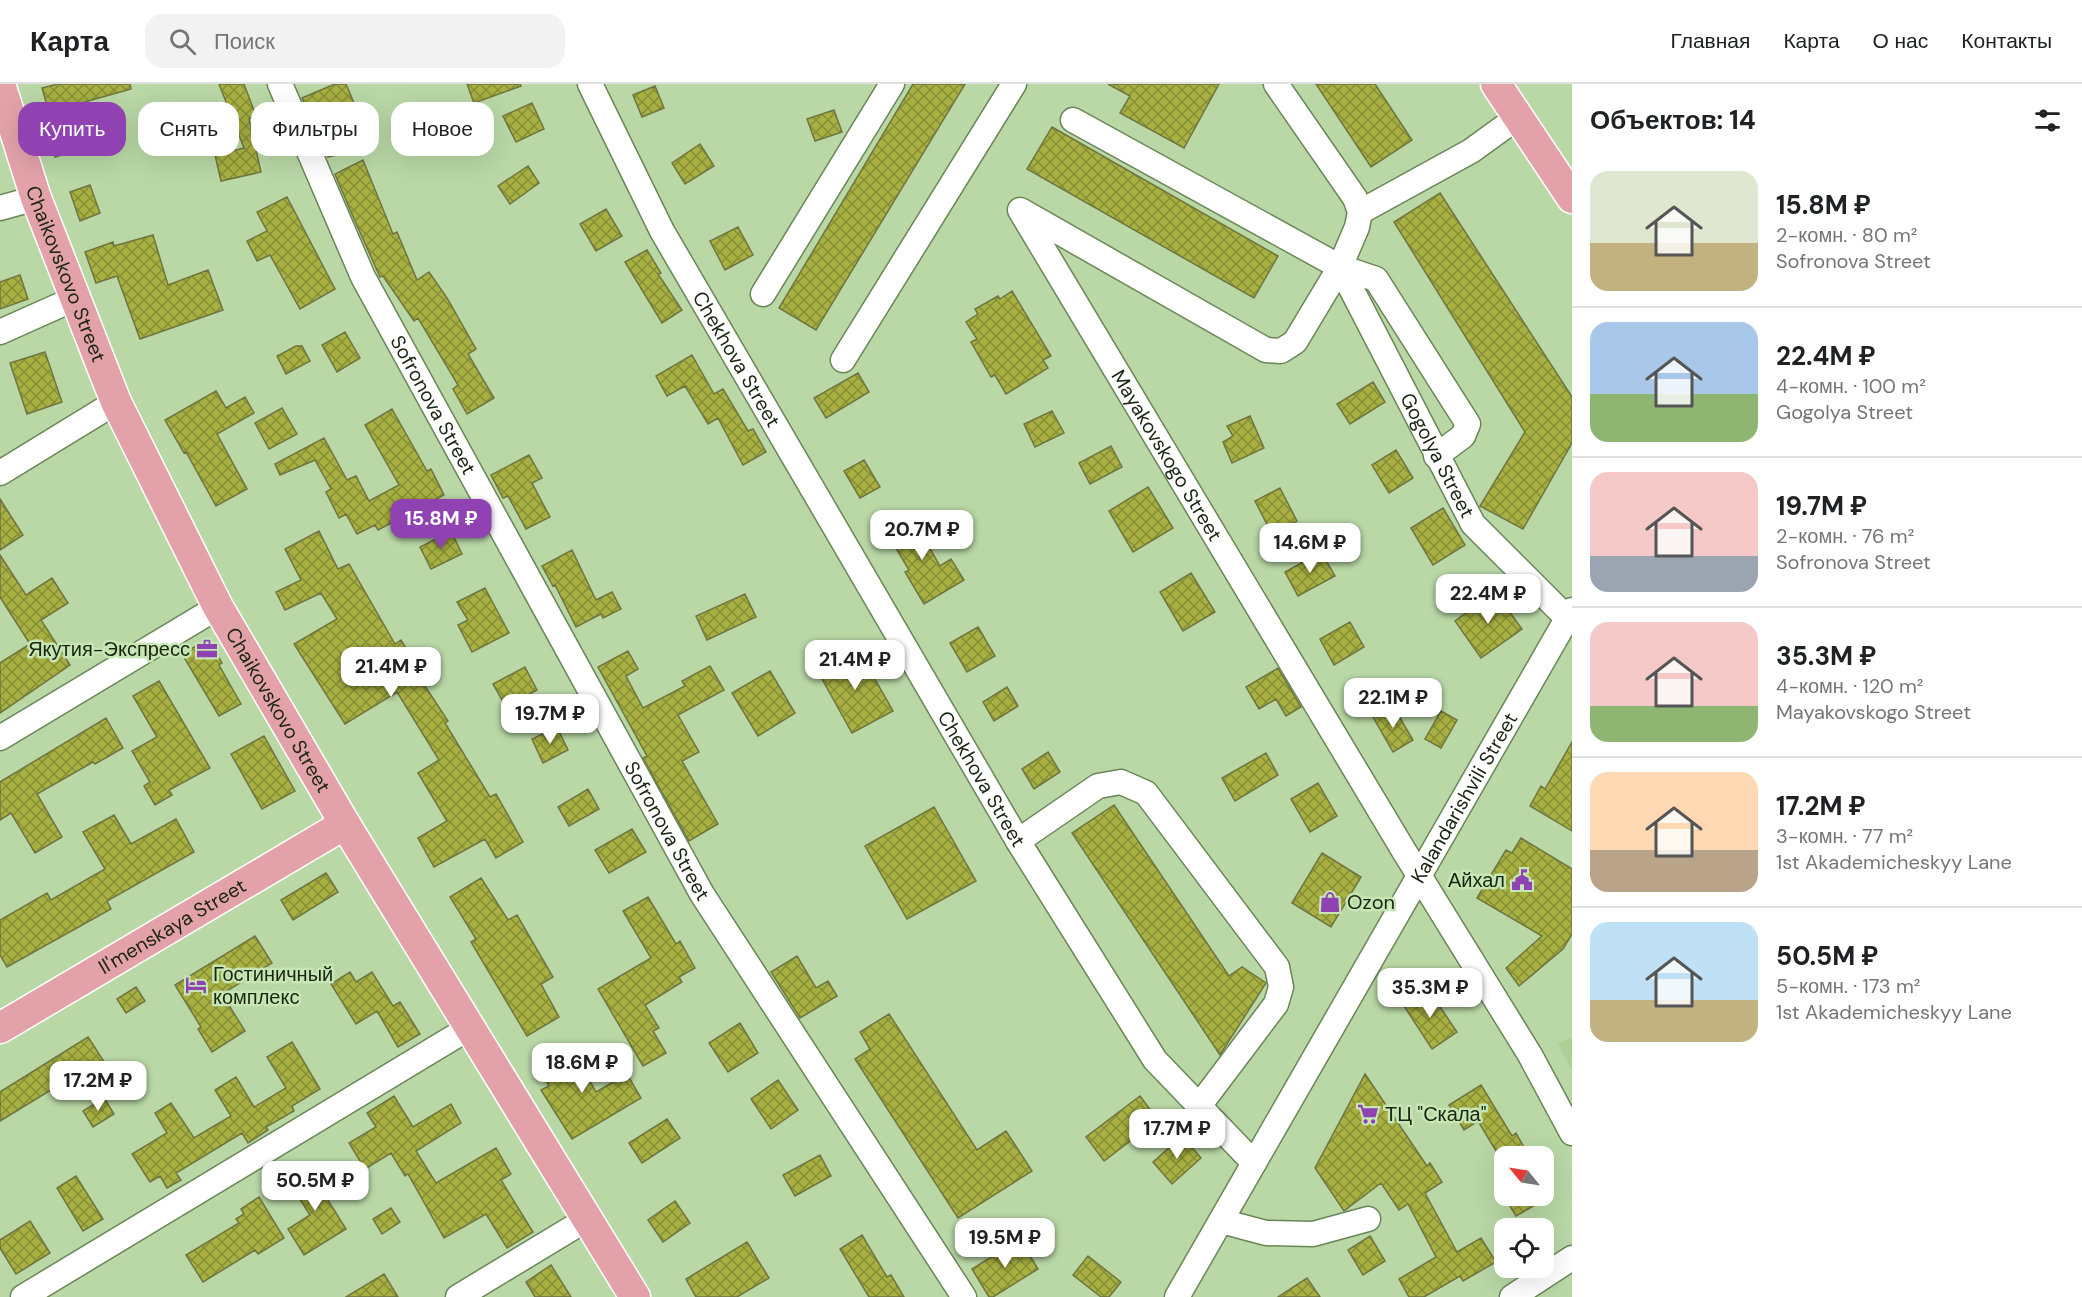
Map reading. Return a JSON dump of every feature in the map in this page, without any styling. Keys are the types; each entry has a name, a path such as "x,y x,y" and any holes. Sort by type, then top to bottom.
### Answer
{"main road":[{"name":"Chaikovskovo Street","path":"0,84 36,198 116,402 218,608 345,824 635,1297"},
{"path":"1496,84 1572,198"},
{"name":"Il'menskaya Street","path":"0,1028 345,824"}],"street":[{"name":"Sofronova Street","path":"280,84 363,277 702,894 964,1297"},
{"name":"Chekhova Street","path":"590,84 662,231 1018,841 1155,1060 1254,1163"},
{"path":"764,294 892,84"},
{"path":"843,360 1014,84"},
{"path":"1276,84 1355,198 1359,212 1357,226 1340,267"},
{"path":"1359,212 1471,151 1518,117"},
{"path":"1073,120 1340,267 1376,279 1468,424 1463,436 1436,456"},
{"path":"0,208 36,198"},
{"name":"Mayakovskogo Street","path":"1340,267 1294,342 1281,351 1266,350 1020,210 1418,874 1530,1055 1572,1134"},
{"name":"Gogolya Street","path":"1340,267 1473,524 1570,614"},
{"path":"0,332 76,298"},
{"path":"0,473 116,402"},
{"path":"0,738 218,608"},
{"name":"Kalandarishvili Street","path":"1177,1297 1418,874 1570,614"},
{"path":"1018,841 1098,786 1121,782 1146,793 1277,967 1281,987 1276,1004 1199,1106"},
{"path":"23,1297 470,1028"},
{"path":"458,1297 587,1219"},
{"path":"1221,1221 1266,1233 1313,1234 1368,1219"},
{"path":"1512,1297 1572,1258"}],"shaded area":[{"path":"1572,1037 1572,1071 1558,1044"}],"building":[{"path":"58,84 130,84 131,89 85,102 46,102 42,88"},
{"path":"219,84 244,84 251,103 251,118 249,119 251,156 257,156 261,172 221,181 215,156 239,156 239,149 244,148 239,135 239,102 226,102"},
{"path":"335,84 346,84 354,102 304,102 302,98"},
{"path":"467,84 520,84 521,86 477,102 474,102"},
{"path":"913,84 965,84 816,330 779,308"},
{"path":"1108,84 1219,84 1184,148 1120,113 1130,96"},
{"path":"1316,84 1375,84 1412,140 1371,167"},
{"path":"655,86 664,108 642,117 633,95"},
{"path":"532,103 544,129 516,142 503,116"},
{"path":"834,110 842,132 815,141 807,119"},
{"path":"1052,127 1278,256 1254,298 1027,169"},
{"path":"700,144 714,166 685,184 672,163"},
{"path":"363,160 393,234 397,232 417,280 429,272 447,298 476,349 468,354 494,398 467,414 453,389 458,385 418,318 414,321 383,276 380,277 335,174"},
{"path":"528,166 539,183 510,204 498,186"},
{"path":"90,185 100,213 80,221 70,192"},
{"path":"1440,193 1572,397 1572,443 1523,529 1480,506 1525,432 1394,222"},
{"path":"287,197 335,289 300,309 270,255 257,261 247,241 267,231 257,212"},
{"path":"606,209 622,236 596,251 580,224"},
{"path":"738,227 753,255 725,270 710,241"},
{"path":"153,235 168,285 208,270 223,310 140,339 117,276 96,283 85,252 113,242 114,246"},
{"path":"647,250 661,273 658,274 682,310 662,323 625,262"},
{"path":"20,275 28,299 0,309 0,282"},
{"path":"1012,291 1051,356 1043,360 1048,368 1006,394 995,375 991,377 971,342 977,339 966,322 978,314 975,309 998,296 1000,299"},
{"path":"345,332 360,358 337,372 322,345"},
{"path":"296,346 302,346 310,361 286,374 277,356"},
{"path":"45,352 62,402 27,414 10,363"},
{"path":"692,355 714,394 723,389 748,431 753,429 766,452 743,465 718,418 708,424 685,386 667,396 656,376"},
{"path":"858,373 869,392 826,418 814,398"},
{"path":"1373,382 1385,402 1350,424 1337,404"},
{"path":"216,391 226,408 245,397 254,413 217,434 247,489 216,506 165,420"},
{"path":"282,408 297,434 269,449 255,423"},
{"path":"392,409 427,471 431,469 444,495 378,530 375,525 357,534 346,514 339,518 326,492 331,489 315,460 280,475 275,464 324,438 347,480 356,476 369,501 399,485 365,425"},
{"path":"1052,411 1064,433 1035,447 1024,424"},
{"path":"1250,416 1264,448 1232,463 1223,442 1233,436 1227,426"},
{"path":"1111,446 1122,467 1090,484 1079,463"},
{"path":"1396,450 1413,478 1389,493 1372,465"},
{"path":"529,455 542,478 532,483 550,517 526,529 508,496 503,498 491,475"},
{"path":"864,460 880,487 860,498 844,471"},
{"path":"1148,487 1173,528 1133,552 1109,511"},
{"path":"1280,488 1297,521 1272,534 1255,501"},
{"path":"0,499 23,535 0,550"},
{"path":"1443,508 1465,545 1433,565 1411,528"},
{"path":"910,513 940,566 951,559 964,580 924,604 905,572 909,570 884,528"},
{"path":"319,531 338,569 349,564 395,644 401,640 426,681 423,683 448,721 445,723 490,797 496,794 523,842 496,858 485,839 434,867 418,838 447,821 418,773 439,760 397,692 345,724 294,644 337,619 321,593 285,610 276,592 301,580 285,549"},
{"path":"451,531 462,554 431,569 420,547"},
{"path":"572,550 596,600 612,592 621,609 603,618 601,614 576,627 555,585 553,586 542,566"},
{"path":"1321,552 1335,576 1298,596 1285,572"},
{"path":"0,555 26,595 52,578 68,603 41,620 70,665 0,713 0,663 30,644 0,597"},
{"path":"1191,573 1215,612 1183,631 1160,592"},
{"path":"485,588 509,633 472,652 458,625 468,620 457,602"},
{"path":"1495,592 1522,629 1481,658 1455,621"},
{"path":"745,594 756,617 707,640 696,616"},
{"path":"1350,622 1364,647 1334,665 1320,639"},
{"path":"978,627 995,656 967,672 950,643"},
{"path":"208,639 222,663 219,665 241,704 219,716 182,654"},
{"path":"858,649 893,711 852,733 817,670"},
{"path":"628,651 638,669 626,676 643,708 685,686 682,681 710,666 724,690 678,715 699,752 682,761 718,824 689,841 643,758 647,756 598,667"},
{"path":"525,667 537,690 506,707 493,684"},
{"path":"1278,668 1301,707 1286,716 1276,699 1259,709 1246,687"},
{"path":"770,671 795,713 758,736 732,693"},
{"path":"159,681 210,768 169,790 172,795 155,805 144,786 150,782 132,751 157,737 133,696"},
{"path":"1007,687 1018,706 994,721 983,702"},
{"path":"1393,706 1413,740 1393,752 1373,717"},
{"path":"1441,711 1457,720 1441,748 1425,739"},
{"path":"106,718 123,748 95,764 93,762 37,794 62,837 35,853 11,813 0,820 0,782"},
{"path":"557,727 568,750 543,763 532,739"},
{"path":"264,736 295,791 262,809 231,754"},
{"path":"1572,742 1572,831 1530,806 1541,786 1545,789"},
{"path":"1048,752 1060,772 1034,789 1022,769"},
{"path":"1266,753 1278,775 1235,801 1222,778"},
{"path":"1318,783 1337,816 1310,832 1291,799"},
{"path":"588,789 599,809 569,826 558,807"},
{"path":"1114,805 1229,976 1242,967 1266,983 1220,1055 1072,833"},
{"path":"934,807 976,881 907,919 865,846"},
{"path":"114,815 131,844 176,819 194,852 107,901 111,909 7,967 0,955 0,920 47,893 51,900 105,869 83,832"},
{"path":"632,829 646,852 609,873 595,850"},
{"name":"Айхал","path":"1521,838 1572,869 1572,934 1563,949 1519,986 1506,968 1542,936 1477,898 1506,850 1512,853"},
{"path":"1322,853 1361,877 1331,927 1292,903"},
{"path":"326,873 338,892 293,920 281,900"},
{"path":"481,878 508,920 517,915 553,977 541,984 559,1017 527,1036 471,942 476,939 450,897"},
{"path":"648,897 676,944 680,941 695,968 679,977 682,982 645,1005 659,1028 653,1031 666,1053 643,1066 598,989 651,958 623,911"},
{"path":"255,936 272,963 222,994 245,1031 212,1052 198,1029 201,1027 175,985"},
{"path":"797,956 816,988 828,981 837,996 800,1018 771,972"},
{"path":"350,972 356,982 372,972 393,1006 400,1002 420,1034 398,1047 377,1011 356,1024 331,984"},
{"path":"136,987 145,1001 126,1013 117,999"},
{"path":"1428,989 1457,1032 1432,1049 1404,1006"},
{"path":"889,1014 977,1150 1006,1131 1032,1171 958,1218 855,1059 870,1049 860,1032"},
{"path":"740,1023 758,1053 728,1072 709,1043"},
{"path":"88,1037 112,1074 86,1090 77,1074 0,1121 0,1092"},
{"path":"292,1042 320,1089 292,1106 294,1111 266,1127 268,1130 248,1143 242,1133 176,1173 181,1180 167,1188 160,1176 150,1182 132,1154 167,1133 155,1113 171,1103 194,1138 231,1116 215,1090 236,1077 254,1107 286,1088 267,1057"},
{"path":"571,1047 596,1092 627,1074 641,1098 572,1139 541,1090 549,1086 540,1071 540,1064"},
{"path":"1365,1074 1427,1166 1430,1163 1442,1182 1425,1193 1457,1252 1481,1238 1494,1259 1494,1263 1463,1281 1460,1276 1424,1297 1409,1297 1399,1279 1436,1257 1408,1204 1399,1210 1381,1183 1344,1211 1315,1168"},
{"path":"778,1080 798,1110 771,1129 751,1099"},
{"path":"1481,1085 1512,1136 1516,1133 1523,1146 1494,1148 1478,1121 1464,1130 1449,1105"},
{"path":"394,1096 413,1127 451,1104 461,1123 416,1151 436,1183 496,1148 511,1174 501,1180 533,1232 507,1248 486,1214 444,1238 408,1174 405,1176 391,1153 365,1169 349,1143 376,1127 367,1113"},
{"path":"1140,1096 1158,1120 1104,1161 1086,1137"},
{"path":"104,1098 114,1114 93,1127 83,1111"},
{"path":"667,1119 680,1138 642,1163 629,1143"},
{"path":"1182,1136 1201,1158 1172,1184 1153,1162"},
{"path":"820,1155 831,1176 795,1196 783,1175"},
{"path":"313,1162 332,1193 326,1197 346,1229 304,1255 288,1229 310,1215 297,1195 303,1191 293,1175"},
{"path":"76,1176 103,1219 83,1231 57,1188"},
{"path":"259,1197 284,1238 258,1254 255,1250 203,1282 186,1255 239,1223 236,1219 244,1214 241,1209"},
{"path":"675,1201 690,1223 663,1242 648,1220"},
{"path":"1510,1206 1534,1206 1516,1216"},
{"path":"391,1208 400,1222 382,1234 373,1219"},
{"path":"30,1221 50,1253 16,1274 0,1248 0,1240"},
{"path":"862,1235 887,1277 891,1275 904,1297 869,1297 840,1249"},
{"path":"1370,1236 1385,1261 1363,1275 1348,1250"},
{"path":"1020,1239 1038,1269 993,1297 989,1297 972,1269"},
{"path":"747,1242 769,1278 737,1297 696,1297 686,1279"},
{"path":"1088,1256 1121,1282 1109,1297 1101,1297 1073,1275"},
{"path":"551,1265 571,1297 535,1297 526,1282"},
{"path":"384,1274 398,1297 346,1297"},
{"path":"1307,1278 1320,1297 1278,1297"}],"place":[{"name":"Якутия-Экспресс","path":"207,649"},
{"name":"Айхал","path":"1522,880"},
{"name":"Ozon","path":"1330,902"},
{"name":"Гостиничный комплекс","path":"196,985"},
{"name":"ТЦ \"Скала\"","path":"1368,1114"}]}
